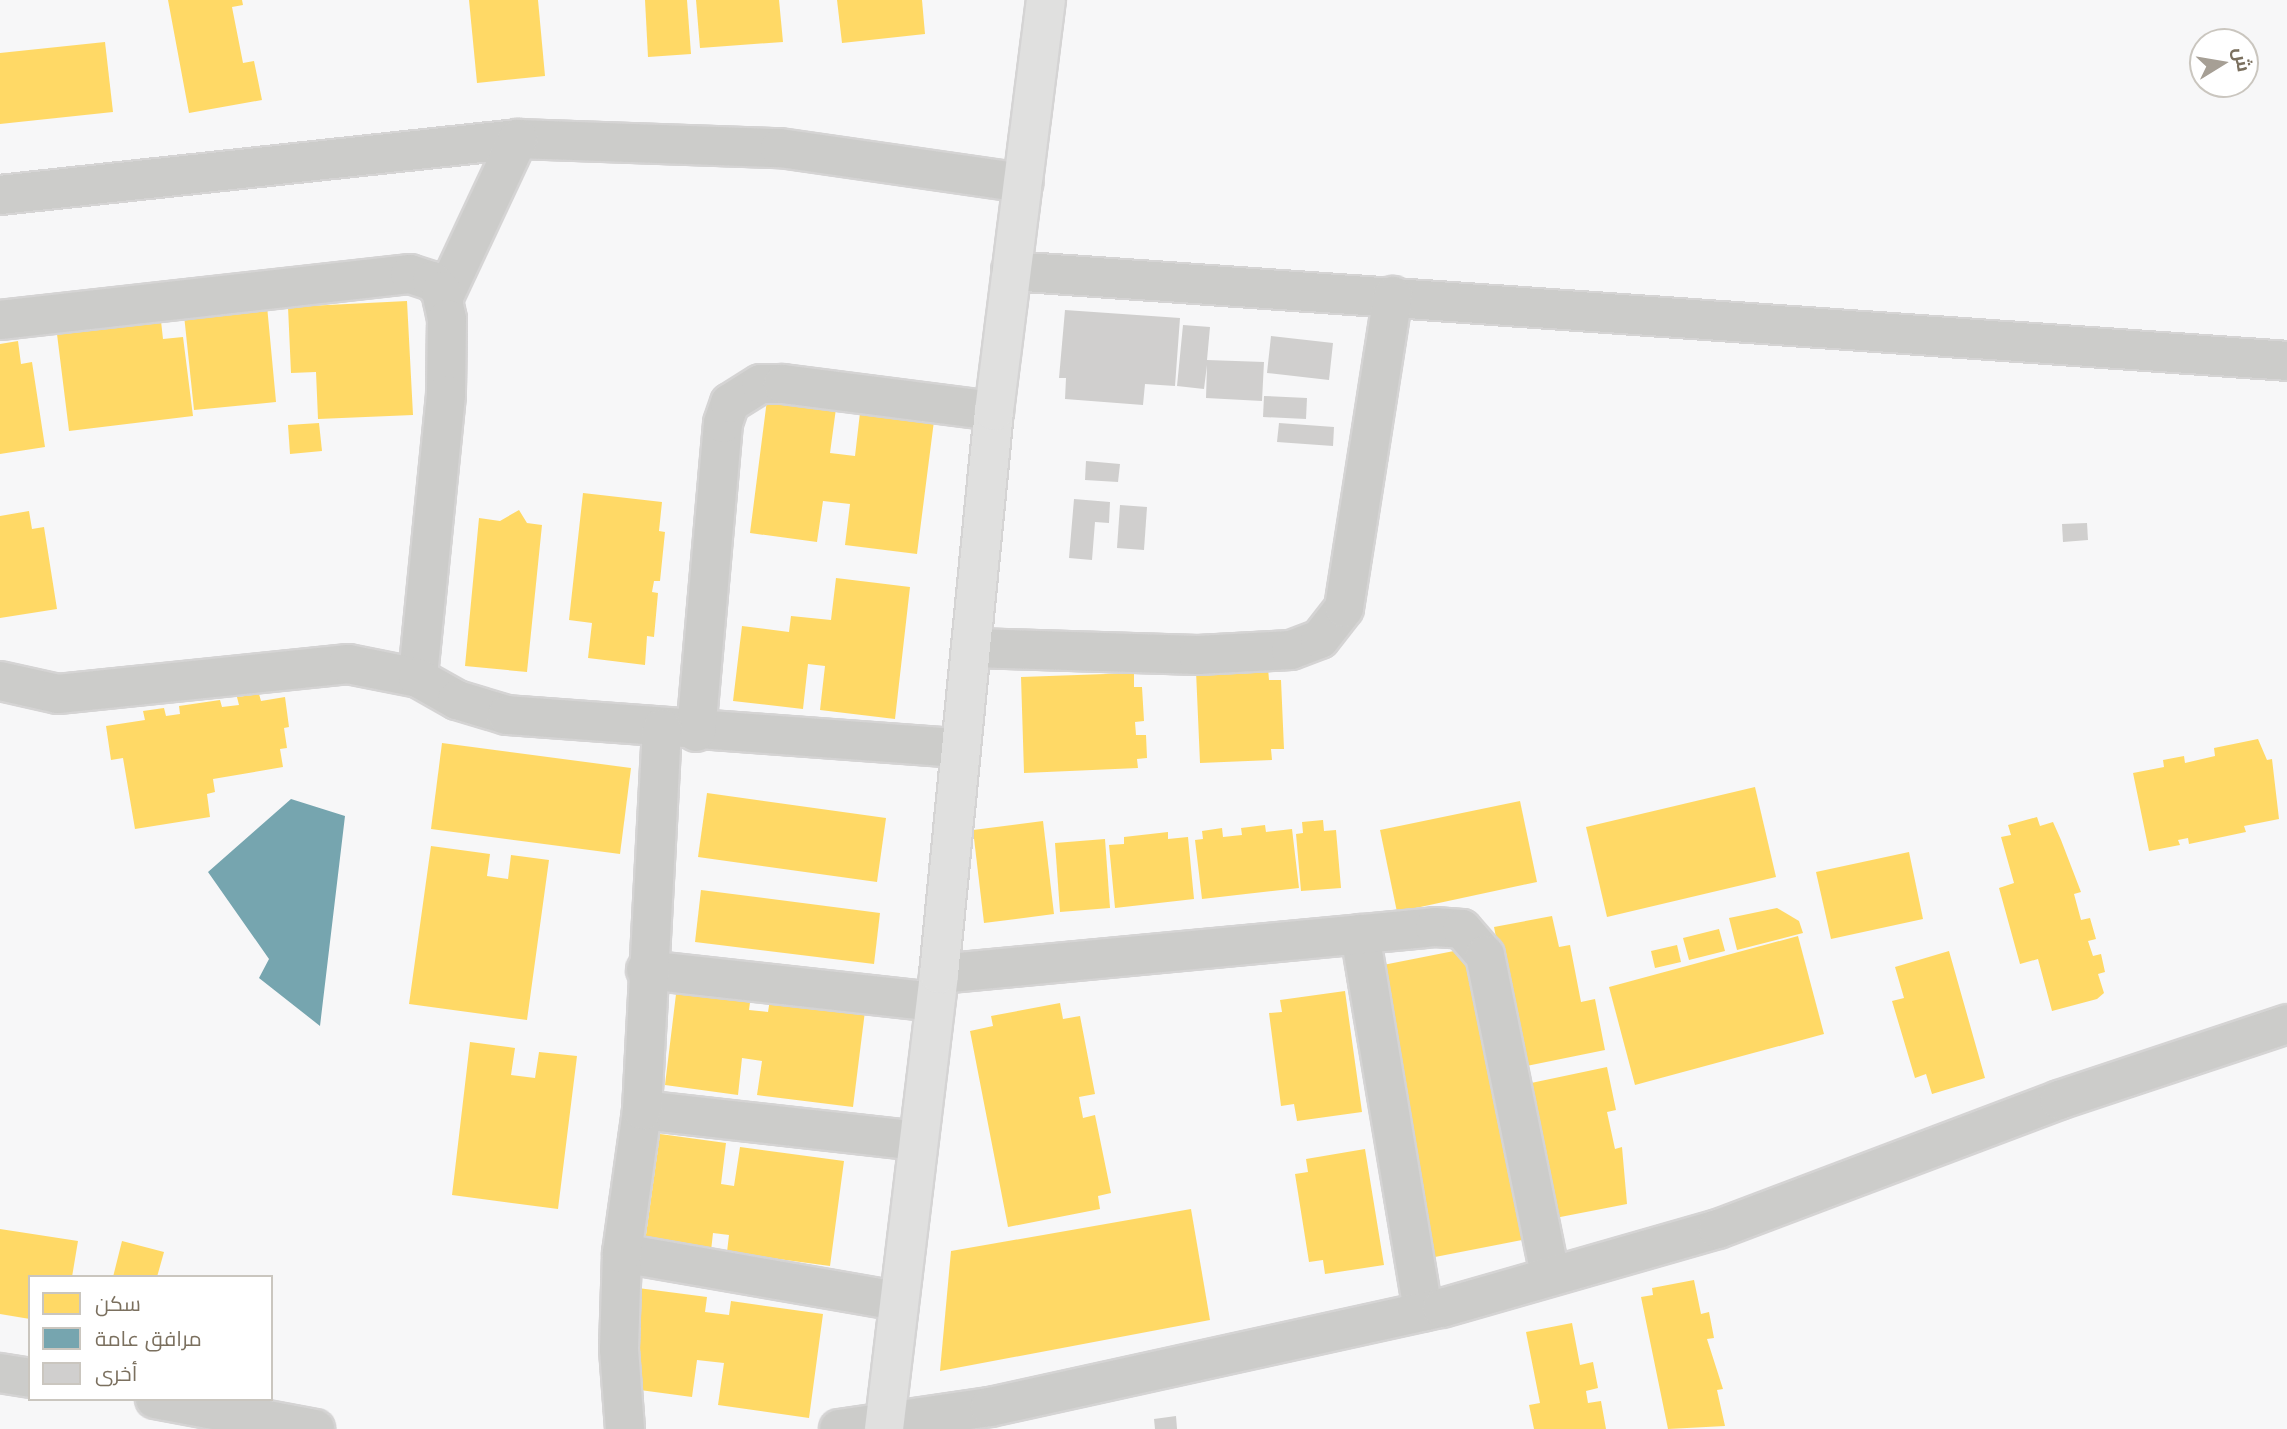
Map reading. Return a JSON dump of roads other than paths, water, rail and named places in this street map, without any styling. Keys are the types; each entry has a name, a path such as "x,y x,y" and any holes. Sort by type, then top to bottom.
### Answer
{"main road":[{"path":"884,1426 937,988 960,748 974,648 994,411 1046,0"}],"street":[{"path":"0,195 518,139 780,148 1023,183"},
{"path":"418,678 446,395 443,299 518,139"},
{"path":"1011,271 2287,361"},
{"path":"0,320 410,274 432,281 443,299"},
{"path":"974,648 1198,655 1291,649 1320,639 1344,608 1363,514 1393,296"},
{"path":"625,1429 619,1349 622,1253 642,1110 646,970 723,423 730,402 761,384 783,384 994,411"},
{"path":"0,681 58,694 348,664 418,678 457,700 507,715 679,730 960,748"},
{"path":"646,970 937,988 1360,934 1435,927 1462,929 1485,955 1550,1275"},
{"path":"1360,934 1423,1312"},
{"path":"839,1429 884,1426 1110,1382 1423,1312 1718,1229 2059,1100 2287,1024"},
{"path":"642,1110 917,1141"},
{"path":"622,1253 898,1301"},
{"path":"0,1373 28,1378"},
{"path":"170,1411 302,1428"}]}
